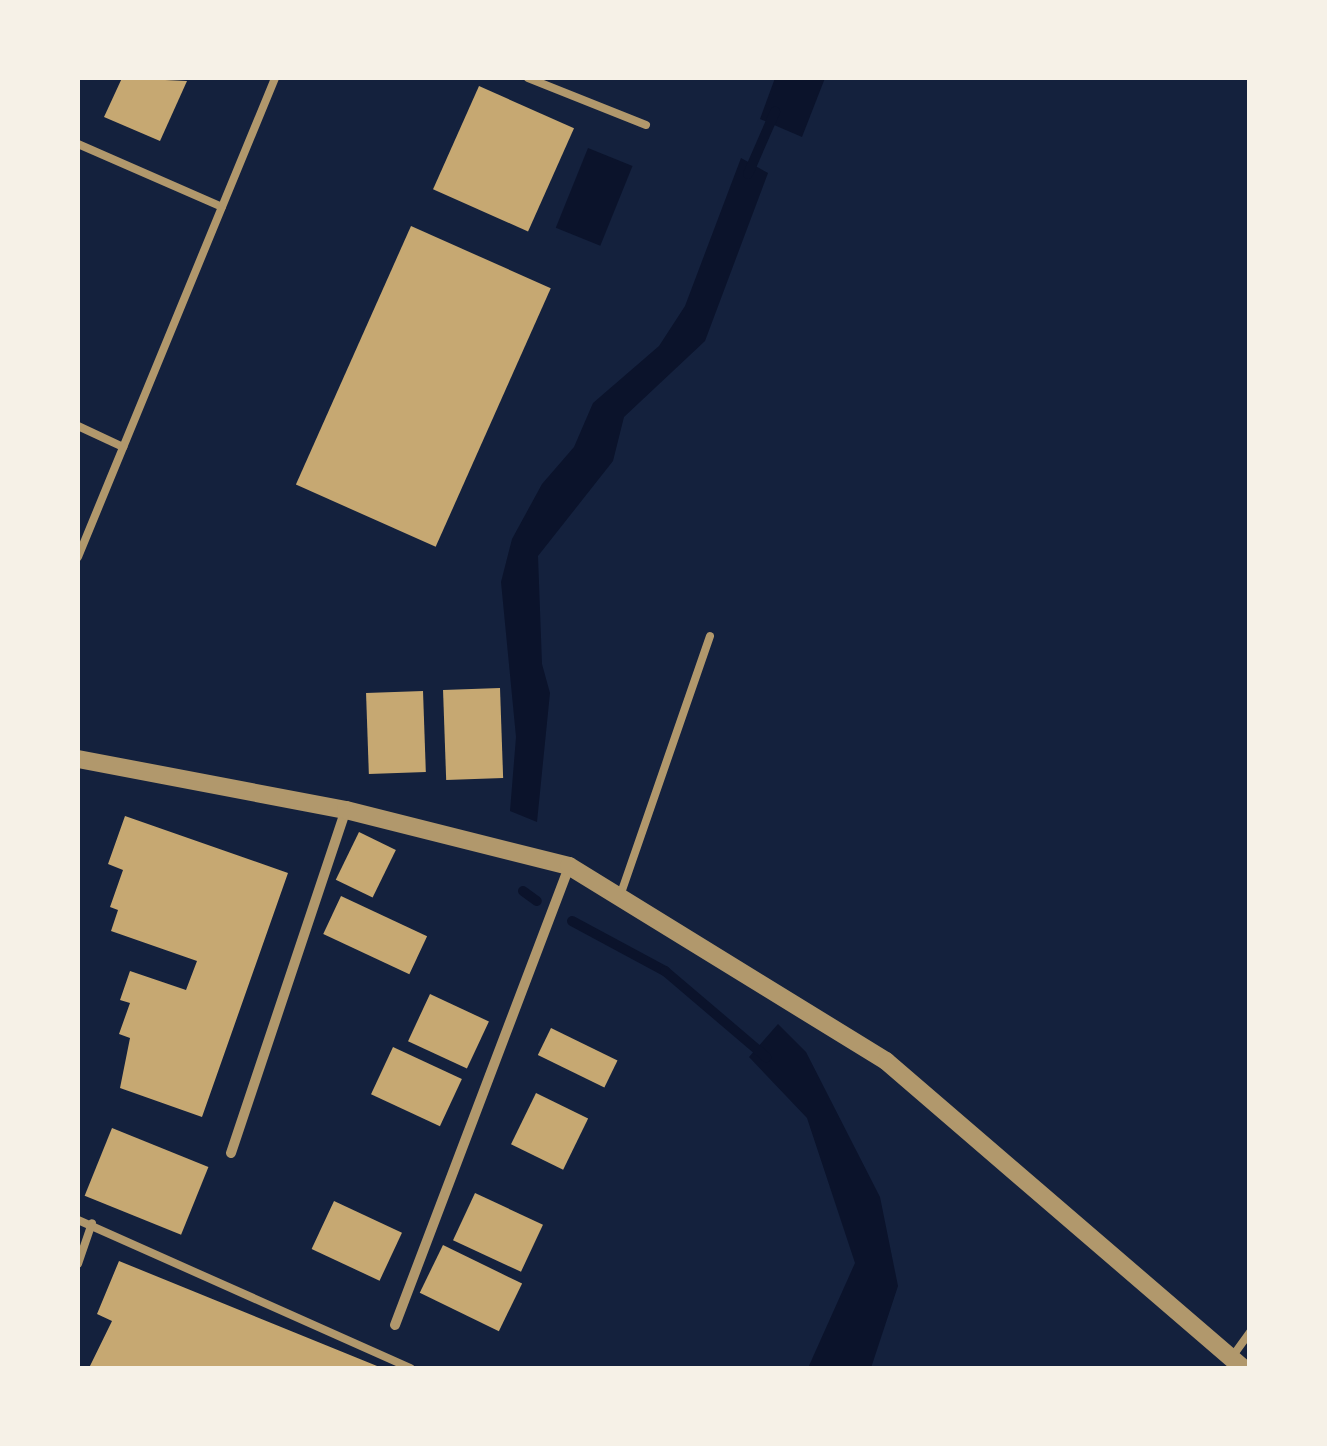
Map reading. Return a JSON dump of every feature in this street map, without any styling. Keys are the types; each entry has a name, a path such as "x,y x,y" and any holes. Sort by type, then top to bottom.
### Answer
{"street":[{"path":"78,758 346,810 569,866 886,1061 1237,1363"},
{"path":"231,1152 346,810"},
{"path":"395,1325 569,866"}],"lane":[{"path":"78,557 275,78"},
{"path":"528,78 646,124"},
{"path":"78,144 222,207"},
{"path":"78,426 123,447"},
{"path":"619,898 710,636"},
{"path":"78,1220 412,1368"},
{"path":"78,1264 92,1223"},
{"path":"1237,1363 1250,1332"}],"water":[{"path":"775,78 825,78 802,137 760,119"},
{"path":"588,148 633,166 600,246 556,228"},
{"path":"741,158 768,173 705,341 624,417 613,461 538,556 542,664 550,693 537,822 510,811 516,737 501,582 512,539 542,484 574,447 593,403 659,346 685,306"},
{"path":"778,1024 806,1052 880,1197 898,1286 871,1368 808,1368 855,1263 807,1118 749,1057"}],"building":[{"path":"122,78 187,81 160,141 104,117"},
{"path":"479,86 574,128 528,232 433,189"},
{"path":"411,226 551,288 436,547 296,485"},
{"path":"500,688 503,778 446,780 443,690"},
{"path":"423,691 426,772 369,774 366,693"},
{"path":"125,816 288,873 202,1117 120,1088 130,1038 119,1034 130,1003 120,1000 130,971 186,990 197,961 111,931 118,910 110,907 123,870 108,864"},
{"path":"359,832 396,850 373,898 336,880"},
{"path":"341,896 427,936 409,974 323,934"},
{"path":"430,994 489,1021 467,1069 408,1041"},
{"path":"551,1028 618,1060 604,1087 538,1055"},
{"path":"393,1047 462,1079 440,1126 371,1094"},
{"path":"536,1093 588,1118 563,1170 511,1144"},
{"path":"112,1128 208,1167 181,1235 85,1196"},
{"path":"475,1193 543,1225 521,1272 453,1240"},
{"path":"334,1201 402,1233 380,1281 312,1249"},
{"path":"443,1245 522,1284 499,1331 420,1293"},
{"path":"119,1261 382,1368 89,1368 112,1321 97,1314"}],"waterway":[{"path":"748,174 775,112"},
{"path":"523,891 537,901"},
{"path":"572,921 665,971 766,1057"}]}
